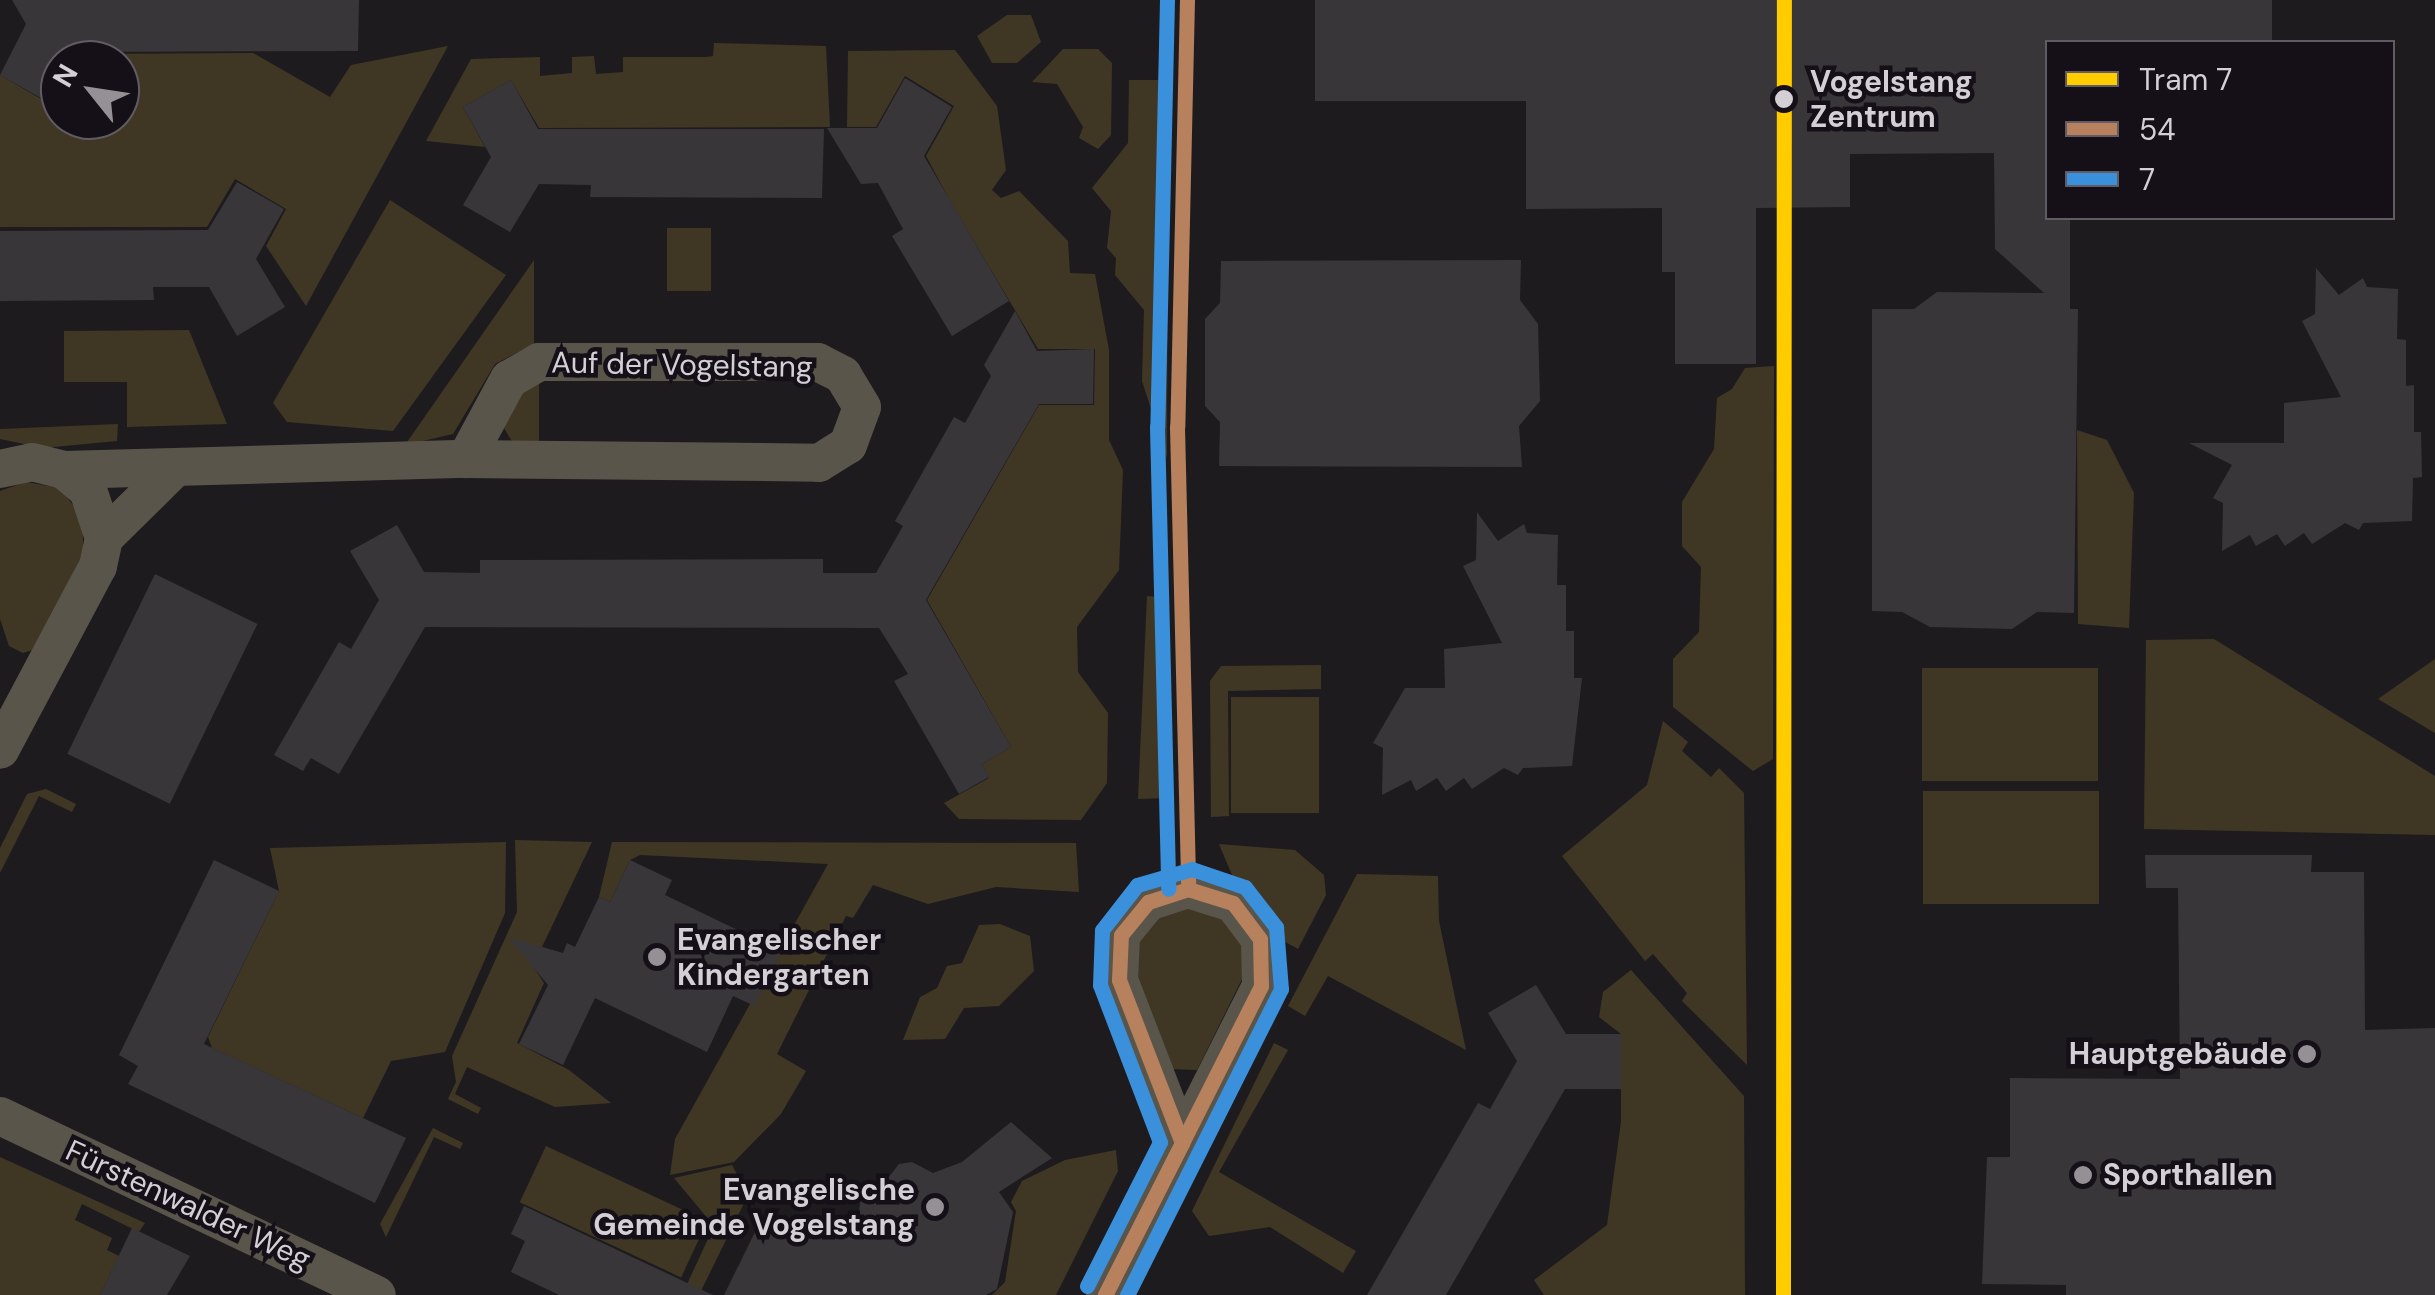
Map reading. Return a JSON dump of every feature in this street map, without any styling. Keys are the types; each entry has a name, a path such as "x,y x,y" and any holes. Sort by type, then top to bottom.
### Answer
{"street":[{"name":"Auf der Vogelstang","path":"0,470 32,462 64,470 466,458 819,463 848,445 862,407 843,375 818,362 539,362 510,379 466,458"},
{"path":"104,538 175,468"},
{"path":"6,737 98,566 104,538 88,490 64,470"},
{"path":"0,683 6,737"},
{"path":"1105,1295 1182,1144 1261,986 1260,939 1232,904 1188,889 1148,902 1121,935 1119,980 1182,1144"},
{"name":"Fürstenwalder Weg","path":"0,1116 377,1295"}],"shaded area":[{"path":"1007,15 1031,15 1041,42 1017,63 992,63 977,36"},
{"path":"714,43 826,46 830,127 539,128 511,80 463,107 485,147 426,141 471,59 540,57 540,76 572,73 572,57 594,56 596,74 623,72 623,57 713,56"},
{"path":"448,46 306,306 266,246 286,209 235,179 207,227 0,227 0,75 40,98 40,140 140,140 140,54 253,53 330,97 351,65"},
{"path":"1063,49 1098,49 1112,63 1111,135 1098,149 1079,138 1083,127 1057,84 1032,82"},
{"path":"955,50 997,106 1006,170 992,190 1001,198 1019,191 1068,241 1070,273 1095,274 1109,350 1109,440 1123,470 1119,570 1077,627 1078,672 1108,713 1107,783 1081,820 959,819 944,803 989,778 982,764 1011,747 927,600 1039,405 1094,405 1095,349 1038,349 950,201 926,156 954,106 905,76 876,127 847,127 848,51"},
{"path":"1129,80 1168,80 1167,458 1142,381 1144,310 1115,275 1116,258 1107,248 1111,211 1092,188 1128,143"},
{"path":"390,200 506,275 393,431 287,422 273,403"},
{"path":"667,228 711,228 711,291 667,291"},
{"path":"534,260 534,344 495,364 453,434 405,445"},
{"path":"189,330 227,424 127,427 127,382 64,382 64,331"},
{"path":"1774,366 1773,759 1753,771 1673,707 1673,659 1699,632 1701,567 1682,546 1682,502 1714,449 1717,398 1732,389 1745,368"},
{"path":"539,383 539,447 514,445 504,428 519,390"},
{"path":"118,424 117,441 43,448 0,439 0,429"},
{"path":"2077,430 2107,440 2134,493 2129,628 2078,624"},
{"path":"26,482 60,488 83,518 83,553 36,649 23,653 9,646 0,619 0,491"},
{"path":"1147,596 1163,597 1167,798 1138,799"},
{"path":"2214,639 2435,776 2435,835 2144,829 2146,640"},
{"path":"2435,659 2435,733 2378,699"},
{"path":"1321,665 1321,689 1228,691 1229,816 1211,817 1210,681 1221,666"},
{"path":"1922,668 2098,668 2098,781 1922,781"},
{"path":"1231,697 1319,697 1319,813 1231,813"},
{"path":"1663,721 1688,742 1682,751 1711,777 1719,768 1744,793 1747,1065 1682,1001 1687,993 1653,954 1645,961 1562,856 1647,785"},
{"path":"46,789 76,804 72,812 39,796 0,873 0,848 27,794"},
{"path":"1923,791 2099,791 2099,904 1923,904"},
{"path":"515,840 592,842 542,947 525,954 544,983 517,1043 569,1070 611,1103 555,1107 467,1067 455,1094 481,1108 478,1114 448,1099 456,1082 452,1056 517,912"},
{"path":"506,842 505,913 445,1052 391,1061 363,1118 212,1048 208,1037 279,891 270,848"},
{"path":"612,842 1076,843 1079,892 996,887 928,904 873,885 853,918 846,916 777,1054 806,1071 781,1114 734,1162 670,1175 675,1139 828,864 640,855 630,860 610,902 599,897"},
{"path":"1219,844 1295,850 1324,875 1326,895 1298,949 1280,939 1263,905 1235,882"},
{"path":"1357,874 1438,876 1439,921 1466,1050 1328,976 1305,1016 1288,1006"},
{"path":"1187,907 1218,913 1242,943 1242,979 1197,1070 1171,1069 1137,975 1137,943 1156,919"},
{"path":"1000,924 1030,936 1034,971 999,1006 964,1008 945,1039 903,1040 920,997 937,988 947,966 962,963 979,925"},
{"path":"1631,970 1744,1096 1745,1295 1544,1295 1534,1280 1607,1225 1621,1122 1621,1034 1599,1017 1603,992"},
{"path":"1274,1043 1288,1050 1219,1172 1356,1251 1343,1273 1270,1227 1209,1236 1192,1211"},
{"path":"433,1128 463,1143 460,1149 434,1137 386,1237 380,1224"},
{"path":"546,1146 707,1221 681,1277 520,1202"},
{"path":"1116,1150 1118,1171 1056,1295 992,1295 1005,1282 1016,1211 1011,1202 1022,1181 1065,1160"},
{"path":"0,1157 145,1223 139,1232 82,1204 75,1220 112,1238 107,1250 119,1256 100,1295 0,1295"},
{"path":"732,1165 748,1195 699,1295 682,1295 714,1226 674,1178"}],"building":[{"path":"12,0 359,0 358,51 140,52 140,40 40,40 40,98 0,75 26,24"},
{"path":"1315,0 2272,0 2272,40 2045,40 2045,220 2070,220 2070,309 2078,309 2074,613 2037,612 2012,629 1930,627 1902,612 1872,611 1872,309 1914,309 1937,292 2044,293 1995,249 1994,153 1850,154 1850,207 1756,208 1756,364 1675,364 1675,272 1662,272 1662,208 1526,209 1526,101 1315,101"},
{"path":"905,78 952,107 924,156 1009,301 952,336 892,236 903,229 878,183 861,184 827,128 877,128"},
{"path":"511,80 538,129 824,129 822,198 590,197 591,185 539,184 510,232 463,205 491,157 463,107"},
{"path":"237,182 284,209 256,259 285,307 237,336 209,287 153,287 154,300 0,301 0,231 208,230"},
{"path":"1521,260 1520,300 1538,324 1540,401 1519,426 1522,467 1219,466 1220,422 1205,406 1205,319 1220,303 1221,261"},
{"path":"2316,268 2339,295 2363,278 2367,287 2398,289 2397,339 2406,340 2406,386 2414,385 2414,432 2421,432 2422,477 2413,478 2412,521 2363,523 2359,530 2345,523 2312,544 2304,533 2285,546 2277,534 2256,546 2250,535 2222,551 2223,503 2213,498 2232,465 2189,443 2284,443 2284,403 2341,397 2302,321 2315,314"},
{"path":"1015,311 1037,351 1094,349 1093,404 1039,404 926,600 1011,747 982,764 989,777 959,794 894,681 908,674 879,628 425,627 339,774 311,758 303,771 274,755 339,642 351,649 379,600 350,551 397,525 424,572 480,573 480,560 823,559 823,573 876,573 903,526 895,521 954,417 965,423 991,376 984,365"},
{"path":"1477,512 1498,541 1524,524 1527,533 1558,535 1557,585 1566,585 1566,631 1574,631 1574,678 1582,678 1572,766 1523,768 1518,775 1504,768 1472,789 1464,778 1446,791 1437,778 1416,791 1411,780 1382,795 1383,748 1373,743 1405,688 1445,688 1444,649 1502,643 1463,566 1476,560"},
{"path":"155,574 257,624 170,804 67,754"},
{"name":"Hauptgebäude","path":"2145,855 2312,855 2311,872 2364,872 2365,1030 2435,1028 2435,1295 2066,1295 2066,1285 1982,1284 1987,1157 2010,1157 2010,1078 2180,1079 2178,888 2146,888"},
{"path":"214,860 279,891 204,1044 406,1138 375,1203 128,1084 138,1066 119,1055"},
{"path":"630,860 672,880 665,895 781,951 755,1006 733,996 707,1052 595,998 563,1065 519,1044 548,985 508,937 563,953 567,943 575,947 599,897 610,902"},
{"path":"1536,985 1566,1034 1621,1034 1621,1089 1565,1089 1446,1295 1367,1295 1478,1103 1490,1109 1517,1061 1488,1013"},
{"name":"Evangelische Gemeinde Vogelstang","path":"1011,1122 1052,1158 999,1192 1013,1212 997,1289 986,1295 724,1295 759,1224 787,1237 813,1239 858,1220 861,1196 874,1196 899,1164 912,1162 933,1173 962,1162"},
{"path":"524,1206 713,1295 559,1295 511,1272 525,1241 511,1234"},
{"path":"132,1228 190,1256 167,1295 100,1295"}],"tram line":[{"name":"7","path":"1783,1295 1784,0"}],"transit line":[{"name":"7","path":"1167,0 1157,427 1168,889"},
{"name":"54","path":"1187,0 1177,427 1188,889"},
{"name":"7","path":"1087,1286 1160,1142 1100,985 1102,930 1137,885 1192,869 1245,887 1276,927 1281,989 1127,1295"},
{"name":"54","path":"1188,889 1233,903 1260,939 1261,986 1182,1143 1119,980 1121,935 1148,902 1188,889"},
{"name":"54","path":"1182,1143 1105,1295 1113,1279 1182,1143"}],"place":[{"name":"Vogelstang Zentrum","path":"1784,99"},
{"name":"Evangelischer Kindergarten","path":"657,957"},
{"name":"Hauptgebäude","path":"2307,1054"},
{"name":"Sporthallen","path":"2083,1175"},
{"name":"Evangelische Gemeinde Vogelstang","path":"935,1207"}]}
